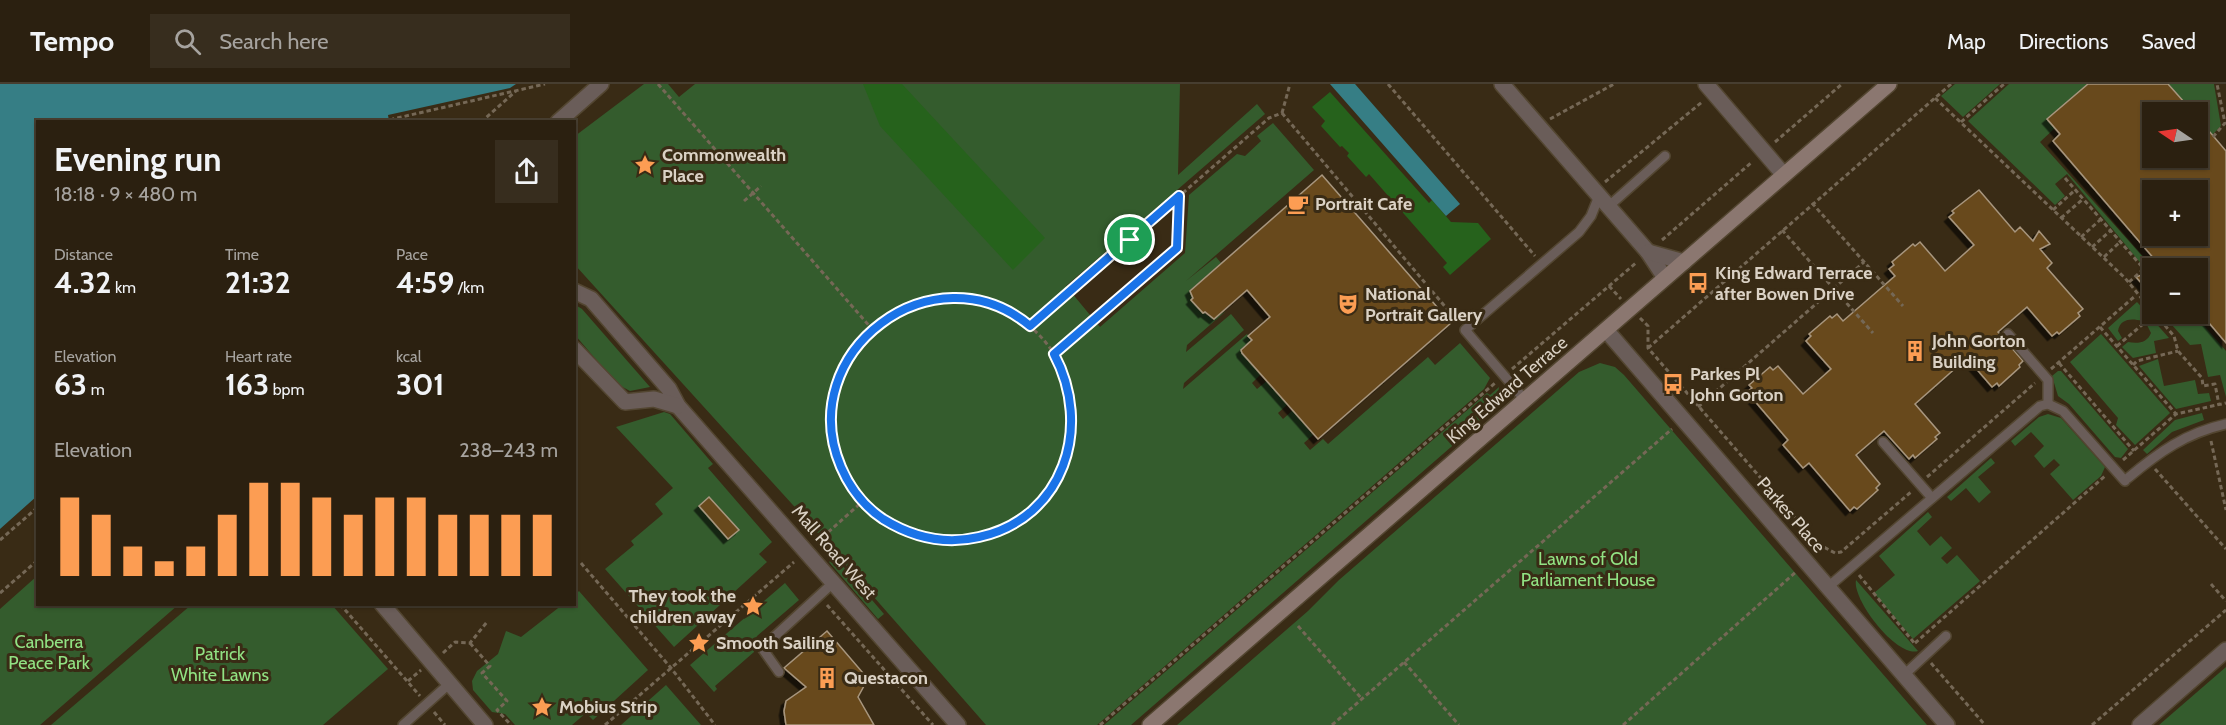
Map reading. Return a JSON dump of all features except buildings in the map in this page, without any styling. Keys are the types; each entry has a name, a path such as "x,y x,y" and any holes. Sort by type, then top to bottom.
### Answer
{"main road":[{"name":"King Edward Terrace","path":"1150,725 1889,84"}],"street":[{"path":"560,120 601,84"},
{"path":"1502,84 1648,252 1665,278"},
{"path":"1709,88 1784,175"},
{"path":"1648,252 1684,262"},
{"name":"Mall Road West","path":"576,292 591,299 669,388 678,406 958,725"},
{"name":"Parkes Place","path":"1606,330 1947,725"},
{"path":"576,351 625,402 654,399 678,406"},
{"path":"384,606 485,725"},
{"path":"2140,725 2226,650"}],"lane":[{"path":"1525,400 1465,330 1540,262 1579,232 1601,198 1665,156"},
{"path":"2008,334 2044,375 2050,390 2048,404"},
{"path":"1828,587 2033,410 2048,404 2063,411 2127,480 2158,454 2183,438 2226,424"},
{"path":"1883,442 1932,498"},
{"path":"779,672 762,648 834,582"},
{"path":"1904,675 1946,636"},
{"path":"403,725 450,684"}],"path":[{"path":"393,120 545,84"},
{"path":"658,84 872,329"},
{"path":"1282,113 1290,84"},
{"path":"1388,84 1540,262"},
{"path":"1548,121 1614,84"},
{"path":"1100,725 1842,84"},
{"path":"1648,348 1951,84"},
{"path":"1961,122 2004,84"},
{"path":"2213,136 2225,123 2217,84"},
{"path":"1601,198 1709,88"},
{"path":"483,120 516,91"},
{"path":"1935,98 2092,247 2142,299"},
{"path":"1030,326 1269,118 1282,113"},
{"path":"1282,113 1458,322"},
{"path":"2065,178 2142,267"},
{"path":"744,201 761,186"},
{"path":"2053,210 2074,190"},
{"path":"1054,354 1177,248 1179,196"},
{"path":"2061,218 2083,199"},
{"path":"1812,203 1903,306"},
{"path":"2081,237 2100,219"},
{"path":"1782,230 1873,333"},
{"path":"2092,247 2110,231"},
{"path":"2103,258 2120,242"},
{"path":"1332,725 1864,262"},
{"path":"2128,282 2142,271"},
{"path":"1648,326 1648,348 1818,544 1835,553 1841,552 2134,297"},
{"path":"951,299 991,305 1014,315 1030,326 1054,354 1070,396 1071,440 1055,482 1026,515 1007,527 985,536 947,541 923,537 900,529 876,514 863,501 839,463 833,440 832,411 837,383 845,365 872,329 908,307 951,299"},
{"path":"2117,346 2142,324"},
{"path":"2164,324 2174,336 2178,351 2202,378 2203,386 2215,384 2219,405"},
{"path":"2100,327 2176,414"},
{"path":"2133,365 2137,361 2178,351"},
{"path":"2059,363 2134,451"},
{"path":"2120,464 2176,414 2226,403"},
{"path":"2210,437 2226,510"},
{"path":"2155,469 2226,549"},
{"path":"1915,644 2107,474"},
{"path":"605,725 863,501"},
{"path":"0,540 36,509"},
{"path":"1841,552 1872,595 1985,725"},
{"path":"0,593 36,562"},
{"path":"581,563 671,668 716,725"},
{"path":"1623,725 1807,563"},
{"path":"2211,584 2226,601"},
{"path":"342,606 445,725"},
{"path":"2092,725 2226,610"},
{"path":"834,612 933,725"},
{"path":"470,643 487,622"},
{"path":"1298,626 1362,699"},
{"path":"435,659 455,642 470,643 490,666 482,673 507,701 497,710 511,725"},
{"path":"1404,662 1459,725"},
{"path":"407,682 427,665"}],"green space":[{"path":"644,84 668,84 679,97 695,84 1180,84 1178,175 1257,104 1265,114 1066,286 1100,327 1185,253 1189,195 1237,154 1245,156 1261,141 1257,136 1273,123 1314,170 1186,281 1216,257 1221,263 1190,291 1199,307 1213,319 1226,311 1187,345 1186,352 1231,314 1244,330 1184,383 1183,389 1247,334 1252,340 1242,354 1261,374 1252,383 1257,389 1268,380 1287,405 1278,413 1283,419 1293,410 1313,435 1304,443 1310,450 1323,439 1328,444 1428,357 1435,365 1460,343 1490,378 1484,389 1097,725 986,725 802,515 576,266 576,135"},
{"path":"863,84 902,84 1045,238 1013,270 880,126"},
{"path":"1955,84 2000,84 1963,117 1941,96"},
{"path":"2009,84 2088,84 2055,128 2040,142 2144,258 2142,258 2142,265 2067,174 2055,184 2065,196 2055,205 1968,121"},
{"path":"2168,84 2214,84 2221,126 2212,135 2208,130 2208,102 2184,102"},
{"path":"1330,92 1429,203 1432,200 1451,222 1478,223 1491,239 1450,275 1443,267 1447,263 1369,174 1366,177 1347,156 1349,153 1342,146 1340,147 1321,126 1325,121 1312,107"},
{"path":"2137,302 2142,307 2142,321 2130,320 2121,324 2118,331 2122,338 2118,341 2108,328"},
{"path":"576,305 582,309 650,387 630,391 617,384 576,336"},
{"path":"2157,324 2169,338 2154,341 2156,353 2133,358 2122,347 2128,342 2145,341 2151,333 2147,325"},
{"path":"2171,324 2203,324 2226,351 2226,397 2220,375 2208,377 2201,344 2190,345"},
{"path":"2101,334 2170,413 2135,445 2116,425 2118,418 2070,362"},
{"path":"2158,359 2164,386 2195,380 2198,394 2209,393 2211,401 2176,409 2139,366"},
{"name":"Lawns of Old Parliament House","path":"1600,363 1615,367 1624,375 1927,725 1177,725 1308,611 1339,580 1579,372"},
{"path":"2061,371 2128,449 2121,458 2115,457 2069,404 2058,396 2052,376"},
{"path":"1499,387 1497,403 1489,414 1131,725 1104,725 1487,393 1490,395"},
{"path":"664,412 670,414 713,464 708,468 772,542 759,554 767,562 674,647 605,569 634,545 631,541 663,514 655,504 673,488 616,427"},
{"path":"2202,413 2204,420 2172,432 2147,454 2143,450 2175,420"},
{"path":"2048,414 2061,418 2105,467 2101,476 2073,500 2050,474 2060,465 2054,459 2044,468 2034,456 2044,446 2031,432 2015,446 2011,441 2039,417"},
{"path":"1991,458 1995,463 1978,477 1991,492 1979,503 1966,488 1951,501 1947,497"},
{"path":"1928,512 1932,517 1917,531 1930,546 1941,536 1952,548 1941,558 1947,564 1957,555 1980,581 1913,639 1874,593 1895,575 1879,556"},
{"path":"835,557 884,614 878,619 829,562"},
{"name":"Canberra Peace Park","path":"36,577 36,606 177,606 40,725 0,725 0,609"},
{"path":"1856,580 1918,651 1909,651 1899,646 1878,626 1861,601"},
{"path":"785,583 799,600 757,636 754,642 754,652 715,686 717,689 714,692 690,665"},
{"path":"579,591 648,670 593,720 586,713 572,725 515,725 505,714 492,712 473,690 472,681 477,671 498,654 506,631 521,637 561,606 576,606 576,594"},
{"name":"Patrick White Lawns","path":"190,606 333,606 388,669 323,725 51,725"},
{"path":"2226,667 2226,725 2159,725"},
{"path":"666,685 701,725 621,725"}],"water":[{"path":"0,84 516,84 510,88 388,115 389,120 36,120 36,497 0,529"},
{"path":"1330,84 1355,84 1460,204 1446,216"}],"place":[{"name":"Commonwealth Place","path":"645,165"},
{"name":"Portrait Cafe","path":"1298,204"},
{"name":"King Edward Terrace after Bowen Drive","path":"1698,283"},
{"name":"National Portrait Gallery","path":"1348,304"},
{"name":"John Gorton Building","path":"1915,351"},
{"name":"Parkes Pl John Gorton","path":"1673,384"},
{"name":"They took the children away","path":"753,606"},
{"name":"Smooth Sailing","path":"699,643"},
{"name":"Questacon","path":"827,678"},
{"name":"Mobius Strip","path":"542,707"}],"route":[{"path":"1179,196 1177,248 1054,354 1069,391 1072,429 1069,450 1061,472 1037,506 1015,523 993,533 973,539 947,541 918,536 905,531 868,507 851,486 837,457 831,422 837,383 850,355 867,334 898,311 939,299 978,301 1006,311 1030,326 1130,240 1179,196"}]}
